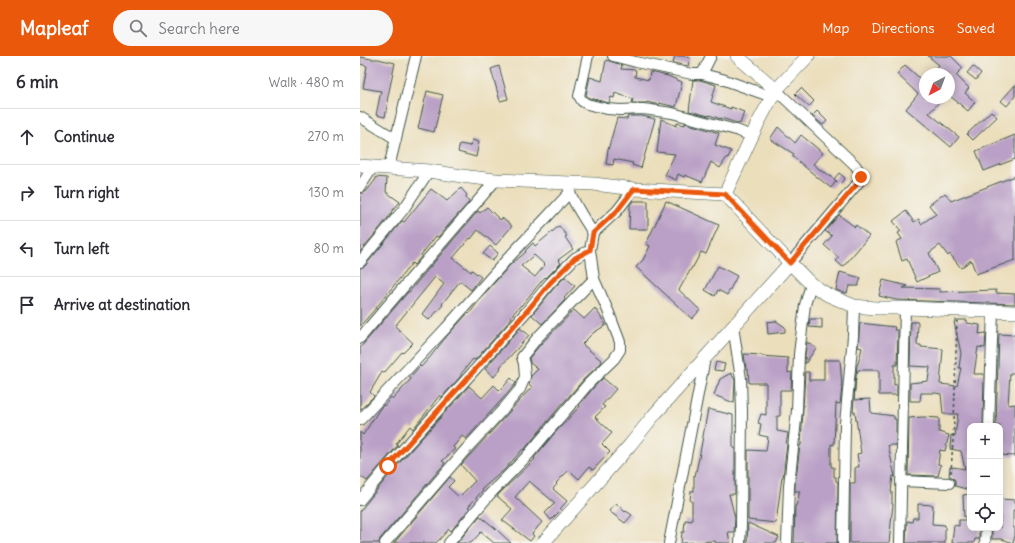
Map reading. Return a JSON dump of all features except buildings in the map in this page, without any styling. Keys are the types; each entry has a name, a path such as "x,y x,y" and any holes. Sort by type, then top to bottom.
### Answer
{"street":[{"path":"389,167 416,56"},
{"path":"588,56 579,96 582,101 587,104 607,109 643,109 672,114 736,130 752,136"},
{"path":"613,56 692,74 702,74 774,94"},
{"path":"702,74 711,56"},
{"path":"543,543 790,263 853,189 861,177 860,172 855,165 774,94 737,56"},
{"path":"725,194 752,136 774,94 808,56"},
{"path":"360,117 396,139"},
{"path":"360,187 367,166 429,170 469,177 568,187 594,184 634,189 725,194 810,284 828,295 854,306 874,308 957,309 1015,312"},
{"path":"360,262 403,210 429,170"},
{"path":"360,338 496,180"},
{"path":"568,187 593,233"},
{"path":"360,420 548,216 568,187"},
{"path":"449,543 490,494 528,455 589,384 614,359 620,350 620,342 594,278 590,250 593,233 617,211 634,189"},
{"path":"360,500 388,466 481,363 550,283 575,258 590,250"},
{"path":"384,543 505,407 520,388 525,377 522,357 538,337 594,278"},
{"path":"787,543 789,486 797,410 799,354 805,305 810,284"},
{"path":"842,543 845,424 853,336 854,306"},
{"path":"900,543 905,308"},
{"path":"989,423 993,311"},
{"path":"733,326 741,379 740,543"},
{"path":"669,543 705,358"},
{"path":"902,481 949,483"},
{"path":"985,543 986,531"}],"path":[{"path":"949,483 954,422 957,309"}],"route":[{"path":"388,466 481,363 550,283 575,258 590,250 593,233 617,211 634,189 725,194 790,263 858,183 861,177"}]}
